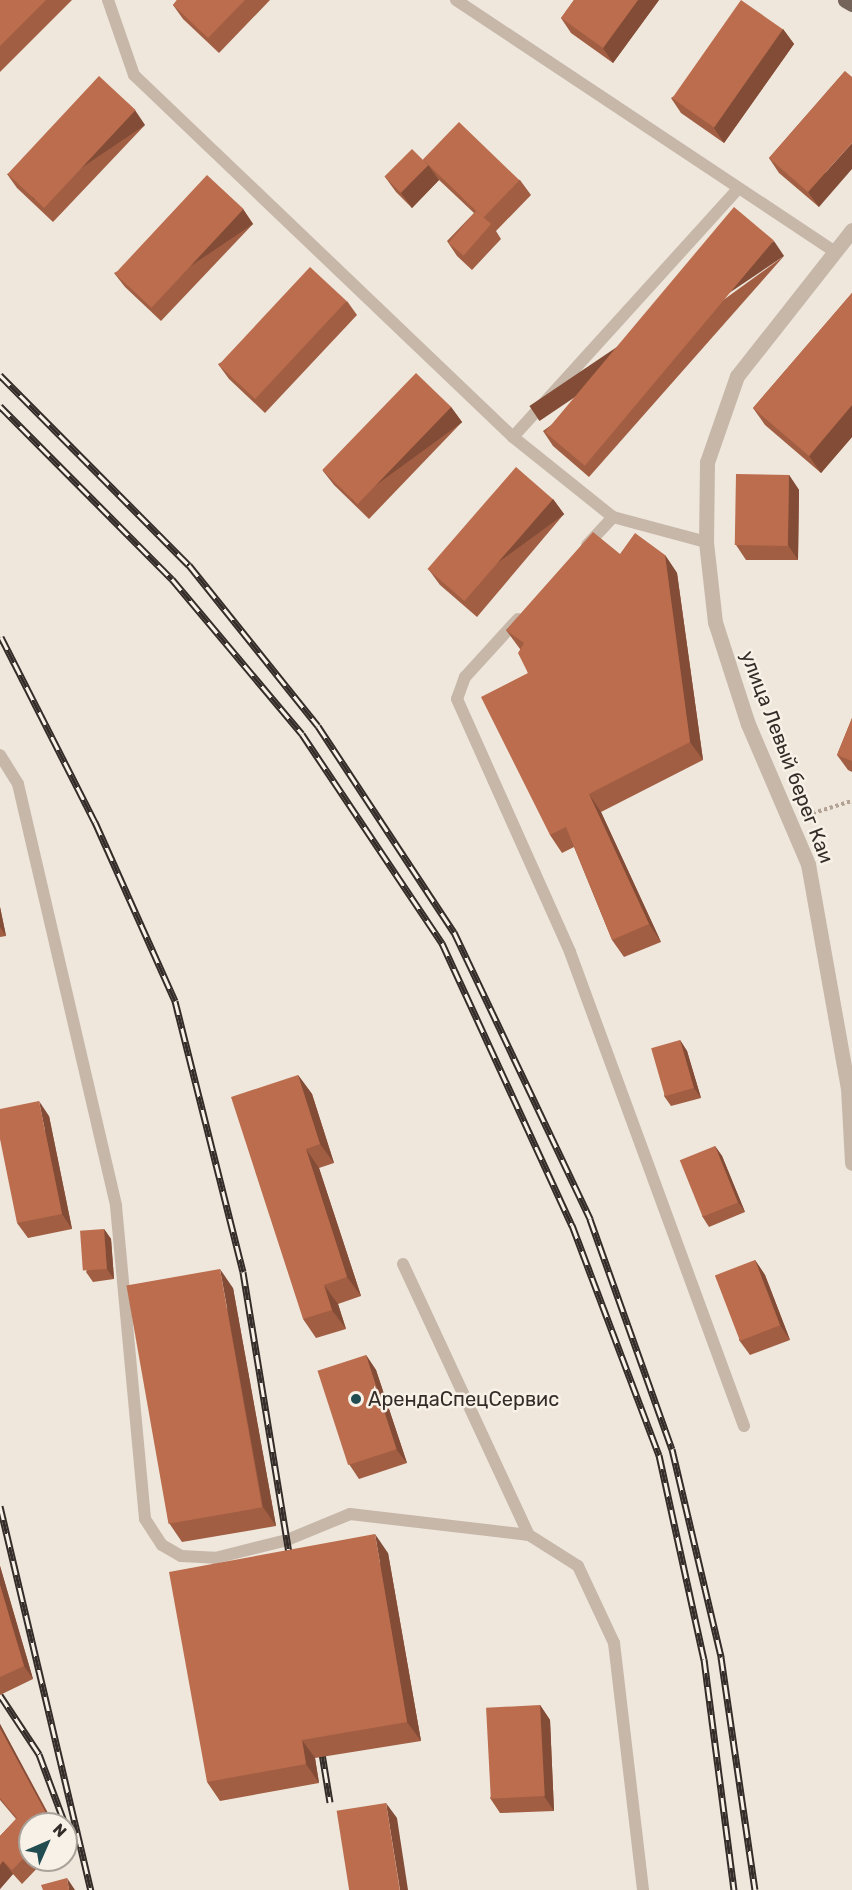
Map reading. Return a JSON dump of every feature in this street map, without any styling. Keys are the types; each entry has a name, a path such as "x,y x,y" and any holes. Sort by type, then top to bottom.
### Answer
{"main road":[{"path":"845,0 852,4"}],"street":[{"name":"улица Левый берег Каи","path":"852,230 737,376 707,462 706,542 716,622 748,724 808,864 848,1088 852,1163"}],"lane":[{"path":"108,0 134,75 513,437 613,517 706,542"},
{"path":"456,0 737,190 834,251"},
{"path":"513,437 737,190"},
{"path":"574,559 613,517"},
{"path":"527,609 465,676 457,699 570,952 744,1426"},
{"path":"0,755 18,784 116,1206 145,1519 162,1545 181,1556 215,1558 287,1540 350,1514 529,1535 578,1566 614,1643 643,1890"},
{"path":"403,1263 529,1535"}],"path":[{"path":"791,820 852,801"}],"building":[{"path":"0,0 46,0 0,46"},
{"path":"177,0 245,0 208,38 173,5"},
{"path":"574,0 638,0 603,48 561,18"},
{"path":"741,0 783,29 714,128 672,98"},
{"path":"845,71 852,77 852,143 808,192 769,158"},
{"path":"99,76 136,110 44,208 8,174"},
{"path":"459,122 519,180 483,218 423,159"},
{"path":"412,149 428,165 401,193 384,177"},
{"path":"207,175 244,209 151,308 115,274"},
{"path":"734,207 774,240 585,466 545,432"},
{"path":"476,211 491,224 464,256 448,243"},
{"path":"310,267 347,301 255,399 219,365"},
{"path":"852,293 852,405 809,456 753,408"},
{"path":"416,373 451,407 357,504 322,470"},
{"path":"516,467 553,499 464,601 427,569"},
{"path":"736,474 789,475 788,546 735,545"},
{"path":"593,532 620,554 635,533 665,555 690,742 589,794 649,924 612,940 566,827 550,835 481,697 528,673 518,653 524,643 506,630"},
{"path":"852,718 852,761 837,755"},
{"path":"680,1040 694,1088 665,1096 651,1048"},
{"path":"298,1075 320,1144 306,1149 347,1277 324,1285 332,1310 303,1319 231,1097"},
{"path":"39,1101 62,1214 17,1223 0,1139 0,1109"},
{"path":"715,1146 738,1203 703,1217 680,1160"},
{"path":"104,1229 107,1269 83,1271 80,1231"},
{"path":"755,1260 780,1325 740,1341 715,1275"},
{"path":"220,1269 262,1507 168,1524 126,1285"},
{"path":"366,1355 397,1449 348,1465 317,1371"},
{"path":"375,1534 407,1722 302,1740 306,1764 207,1782 169,1572"},
{"path":"0,1585 24,1666 0,1677"},
{"path":"540,1705 545,1796 491,1799 486,1708"},
{"path":"0,1728 46,1812 18,1812 18,1864 12,1870 3,1861 0,1865 0,1836 17,1818 0,1798"},
{"path":"386,1803 400,1890 349,1890 337,1811"},
{"path":"67,1878 69,1890 43,1890 41,1885"}],"railway":[{"path":"0,375 189,565 318,726 454,932 590,1219 672,1449 721,1657 755,1890"},
{"path":"0,406 172,579 302,734 442,943 572,1225 659,1455 704,1659 734,1890"},
{"path":"1,637 95,822 175,1001 243,1272 291,1566"},
{"path":"0,1506 91,1890"},
{"path":"0,1695 39,1754 61,1812"},
{"path":"320,1741 330,1802"}],"place":[{"name":"АрендаСпецСервис","path":"356,1399"}]}
